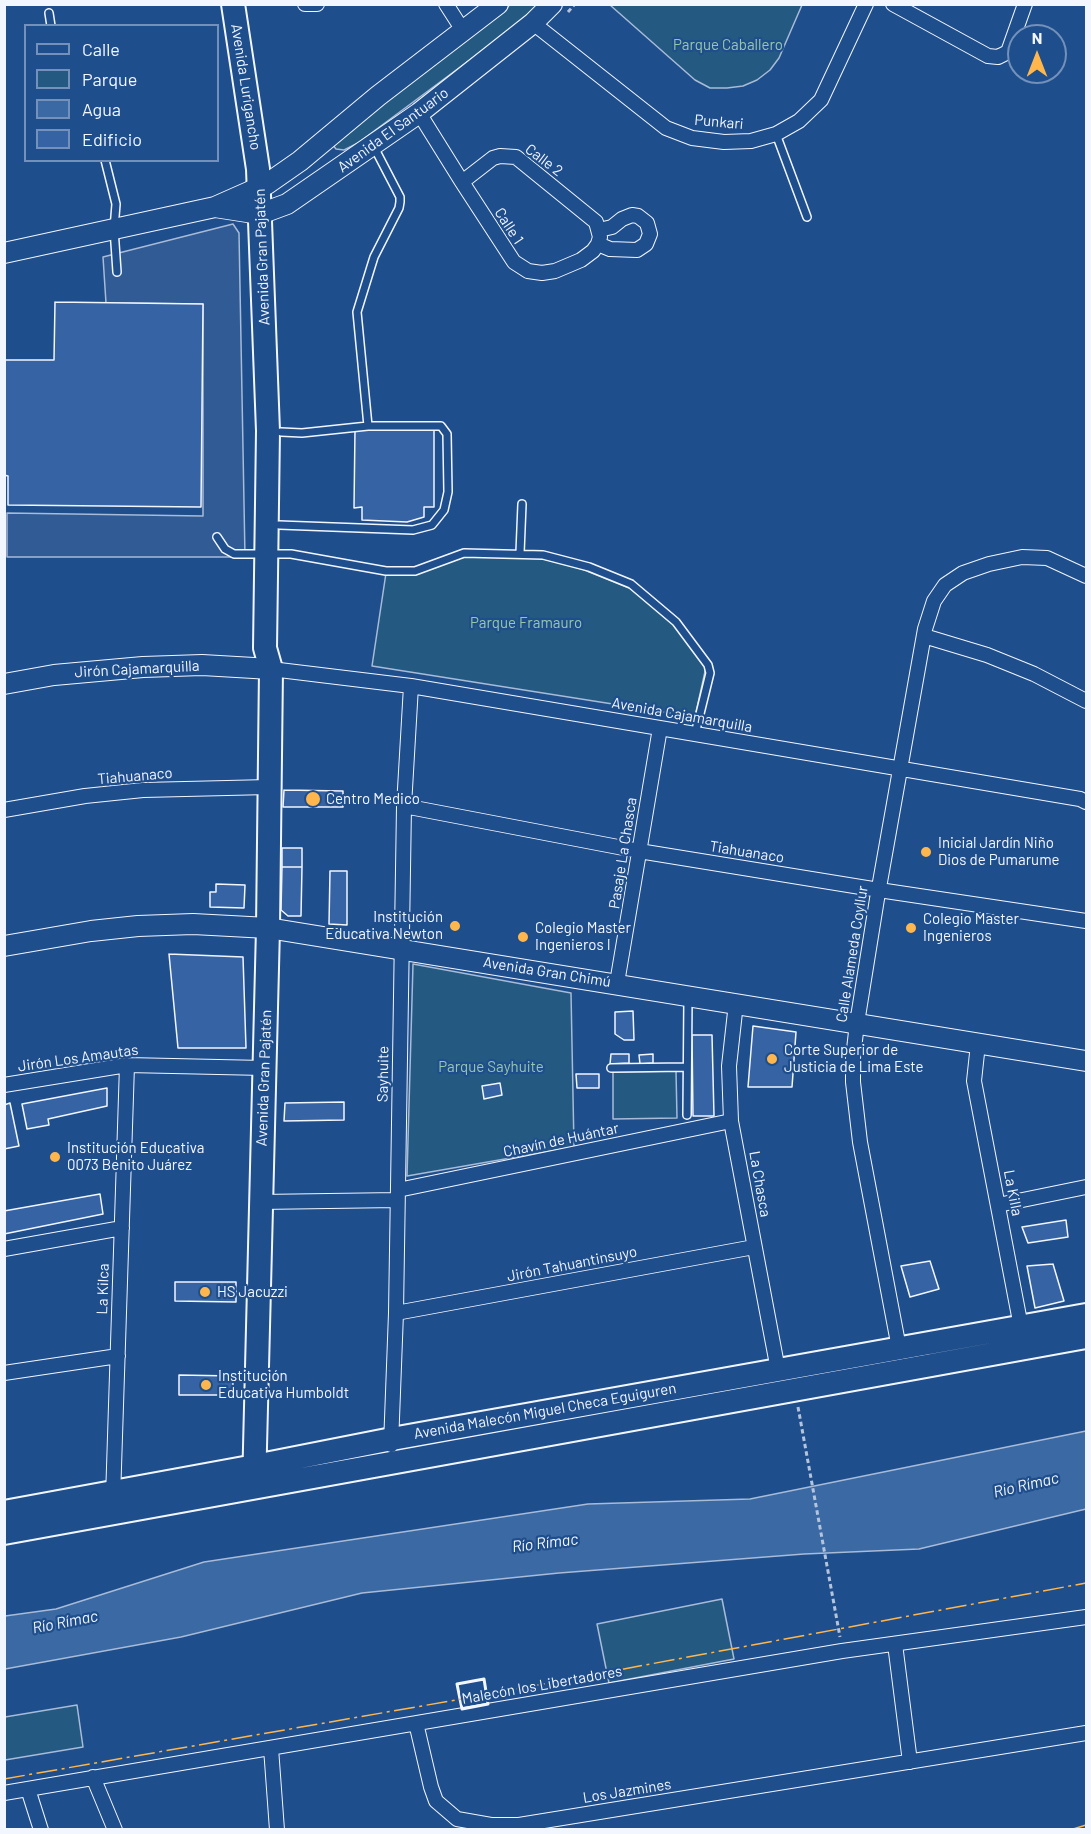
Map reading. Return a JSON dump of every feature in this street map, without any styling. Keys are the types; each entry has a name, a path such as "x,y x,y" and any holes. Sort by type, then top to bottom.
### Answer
{"main road":[{"name":"Avenida Lurigancho","path":"233,4 261,180"},
{"name":"Avenida Gran Pajatén","path":"254,1477 268,928 271,669 265,648 273,554 279,525 281,432 261,180"},
{"name":"Avenida Gran Pajatén","path":"265,213 268,431 273,554"},
{"name":"Avenida Malecón Miguel Checa Eguiguren","path":"4,1533 112,1503 254,1477 391,1462 1023,1338 1086,1315"},
{"name":"Avenida Malecón Miguel Checa Eguiguren","path":"254,1477 392,1439 899,1348 1023,1338 1086,1337"},
{"name":"Avenida Malecón Miguel Checa Eguiguren","path":"4,1512 112,1503"}],"street":[{"path":"305,4 317,4"},
{"path":"446,4 464,32"},
{"path":"4,253 215,207 261,180 300,161 378,96 498,4"},
{"name":"Punkari","path":"533,23 666,129 692,138 724,142 751,141 776,135 799,121 821,100 866,4"},
{"path":"893,4 988,56 998,57 1008,52 1025,4"},
{"name":"Avenida El Santuario","path":"265,213 287,204 419,113 533,23 549,6"},
{"name":"Calle 1","path":"419,113 514,262 528,271 542,273 555,271 581,260 593,251 599,237"},
{"name":"Calle 2","path":"462,182 493,158 508,155 516,158 596,222 599,237"},
{"path":"215,207 265,213"},
{"name":"Calle Alameda Coyllur","path":"899,1348 857,1121 853,1058 879,890 924,636 934,601 945,585 963,573 989,564 1022,557 1047,558 1086,576"},
{"path":"924,636 1034,674 1086,701"},
{"name":"Jirón Cajamarquilla","path":"4,684 54,675 144,667 202,665 271,669"},
{"name":"Avenida Cajamarquilla","path":"271,669 411,686 1080,799 1086,802"},
{"name":"Sayhuite","path":"391,1462 396,1313 400,949 404,806 411,686"},
{"name":"Pasaje La Chasca","path":"618,983 660,728"},
{"name":"Tiahuanaco","path":"4,810 85,796 143,790 269,787"},
{"name":"Tiahuanaco","path":"404,806 639,851 1086,921"},
{"name":"Avenida Gran Chimú","path":"4,946 91,931 138,926 193,924 268,928 618,983 1086,1061"},
{"name":"La Chasca","path":"736,1003 729,1066 731,1121 778,1370"},
{"name":"La Killa","path":"978,1044 974,1081 1023,1338"},
{"name":"Jirón Los Amautas","path":"4,1085 127,1065 264,1068"},
{"name":"La Kilca","path":"112,1503 127,1065"},
{"name":"Chavín de Huántar","path":"260,1202 398,1195 731,1121"},
{"path":"998,1205 1086,1187"},
{"path":"4,1249 122,1228"},
{"name":"Jirón Tahuantinsuyo","path":"396,1313 754,1247"},
{"path":"4,1373 117,1356"},
{"name":"Malecón los Libertadores","path":"4,1793 842,1652 1086,1617"},
{"path":"895,1644 909,1762"},
{"name":"Los Jazmines","path":"416,1723 436,1801 457,1819 491,1825 519,1825 1086,1733"},
{"path":"272,1748 277,1830"},
{"path":"93,1777 115,1830"},
{"path":"28,1789 41,1830"}],"lane":[{"path":"49,13 51,24"},
{"path":"776,135 807,217"},
{"path":"368,426 357,312 374,258 400,202 400,197 373,145"},
{"path":"106,162 116,204 114,229 117,272"},
{"path":"279,525 413,530 432,525 444,510 448,492 447,434 441,426 368,426 302,433 281,432"},
{"path":"520,553 522,504"},
{"path":"217,537 225,549 234,554 291,554 403,572 415,571 464,553 543,555 589,567 631,584 676,621 708,665 710,673 695,734"},
{"path":"687,1115 688,995"},
{"path":"611,1068 686,1067"}],"path":[{"path":"801,1428 842,1652"}],"green space":[{"path":"510,5 538,5 514,27 358,143 344,150 336,149 332,144"},
{"name":"Parque Caballero","path":"610,5 802,5 779,58 770,70 757,80 743,86 710,88 695,80"},
{"name":"Parque Framauro","path":"461,555 540,558 582,569 634,590 673,621 706,667 695,717 372,666 386,573 399,574"},
{"name":"Parque Sayhuite","path":"413,964 571,993 574,1147 407,1176"},
{"path":"676,1071 677,1118 613,1119 613,1072"},
{"path":"722,1599 734,1659 609,1683 597,1624"},
{"path":"77,1705 83,1747 5,1760 5,1717"}],"shaded area":[{"path":"233,224 239,233 245,557 7,557 7,513 203,516 203,304 106,303 103,257"}],"water":[{"name":"Río Rímac","path":"1086,1431 1086,1509 919,1549 804,1554 559,1573 362,1593 181,1637 5,1669 5,1616 56,1609 204,1562 588,1504 750,1499"}],"building":[{"path":"55,302 203,304 201,507 8,505 8,476 4,475 4,360 54,360"},
{"path":"434,428 434,507 424,507 424,517 407,522 362,520 362,507 354,508 355,430"},
{"name":"Centro Medico","path":"284,790 343,791 343,807 283,807"},
{"path":"282,848 302,848 302,867 282,867"},
{"path":"282,867 302,867 301,916 288,916 281,910"},
{"path":"330,871 347,871 347,925 329,924"},
{"path":"216,884 245,885 244,908 210,907 210,892 216,892"},
{"path":"169,954 243,957 246,1048 178,1048"},
{"path":"633,1011 634,1040 624,1040 615,1034 615,1012"},
{"name":"Corte Superior de Justicia de Lima Este","path":"753,1026 796,1032 792,1087 748,1087"},
{"path":"692,1035 712,1035 714,1116 693,1116"},
{"path":"611,1054 629,1054 629,1063 610,1064"},
{"path":"653,1054 653,1063 640,1064 639,1055"},
{"path":"576,1074 599,1074 599,1088 577,1088"},
{"path":"500,1083 502,1095 484,1099 482,1086"},
{"path":"107,1088 107,1106 48,1119 49,1125 27,1129 22,1104"},
{"path":"344,1102 344,1120 284,1121 285,1103"},
{"path":"10,1103 19,1146 4,1149 4,1105"},
{"path":"100,1194 103,1214 4,1234 4,1211"},
{"path":"1066,1220 1068,1237 1028,1243 1022,1227"},
{"path":"930,1261 939,1289 910,1297 901,1266"},
{"path":"1053,1264 1064,1301 1035,1308 1027,1266"},
{"name":"HS Jacuzzi","path":"175,1282 236,1282 236,1302 175,1301"},
{"name":"Institución Educativa Humboldt","path":"179,1375 233,1376 233,1395 179,1395"}],"wall":[{"path":"484,1679 488,1704 462,1709 457,1684 484,1679"}],"power":[{"path":"4,1779 473,1697 1086,1583"},
{"path":"1070,1830 1086,1825"}],"place":[{"name":"Centro Medico","path":"313,799"},
{"name":"Inicial Jardín Niño Dios de Pumarume","path":"926,852"},
{"name":"Institución Educativa Newton","path":"455,926"},
{"name":"Colegio Master Ingenieros","path":"911,928"},
{"name":"Colegio Master Ingenieros I","path":"523,937"},
{"name":"Corte Superior de Justicia de Lima Este","path":"772,1059"},
{"name":"Institución Educativa 0073 Benito Juárez","path":"55,1157"},
{"name":"HS Jacuzzi","path":"205,1292"},
{"name":"Institución Educativa Humboldt","path":"206,1385"}]}
